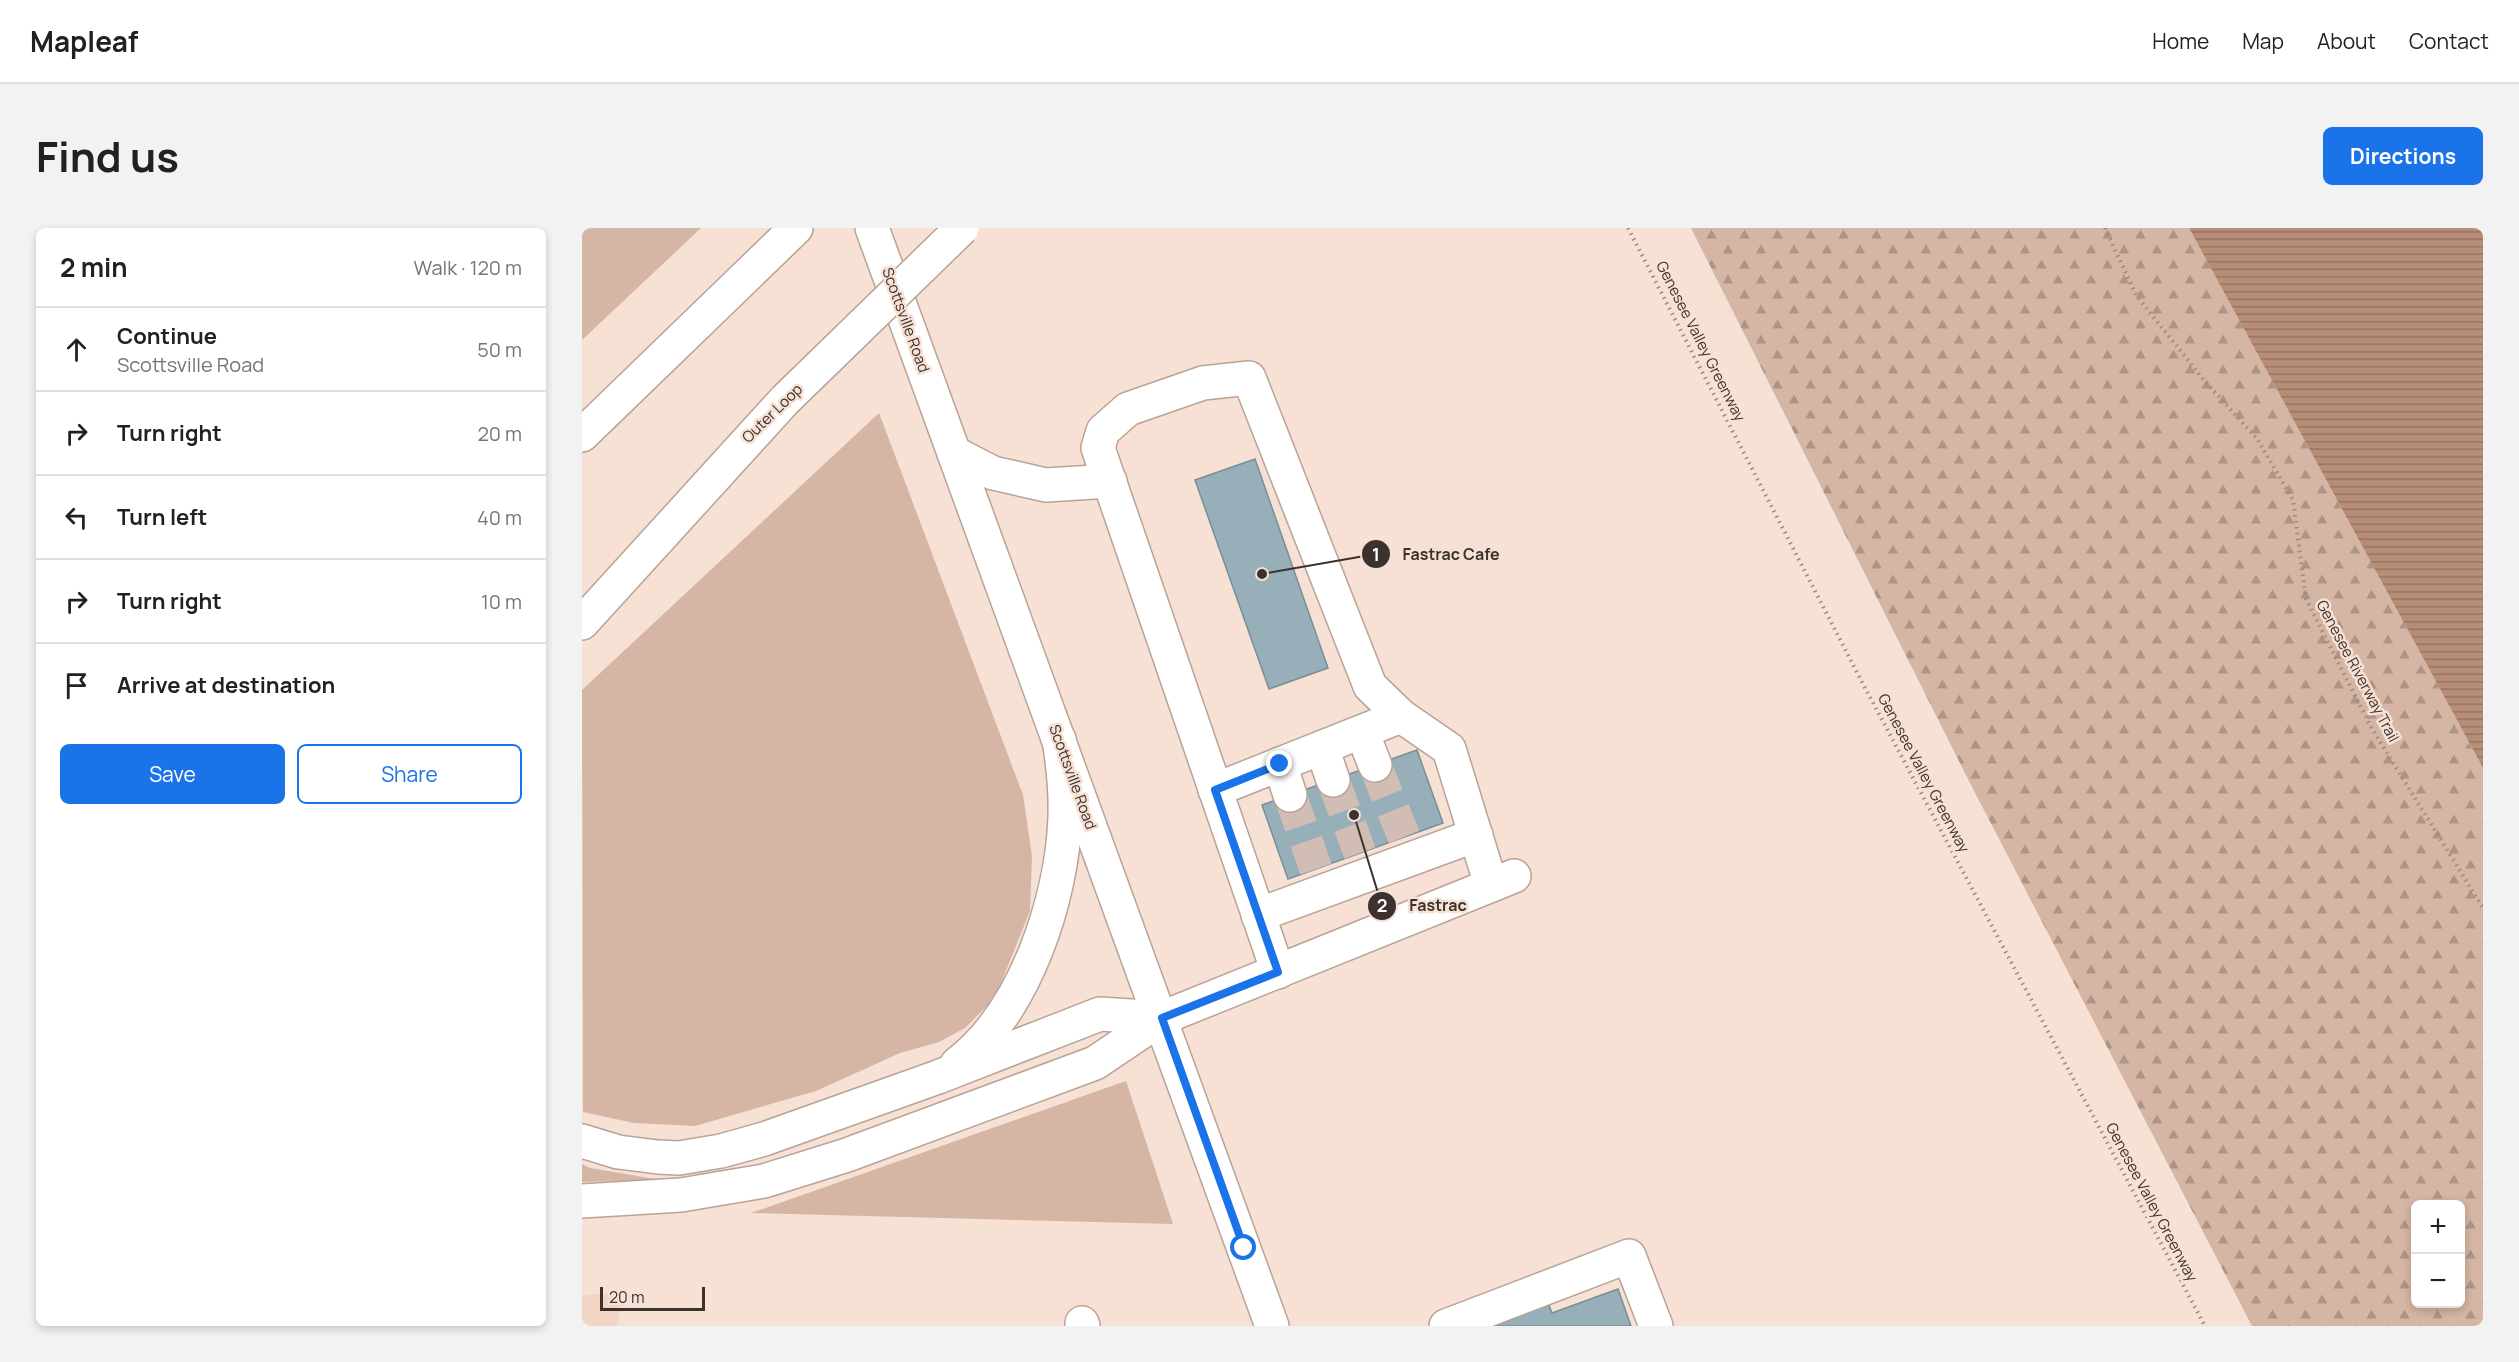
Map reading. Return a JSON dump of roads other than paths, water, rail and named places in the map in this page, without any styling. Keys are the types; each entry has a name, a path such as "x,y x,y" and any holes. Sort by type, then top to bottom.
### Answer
{"main road":[{"path":"582,435 796,228"},
{"name":"Scottsville Road","path":"872,228 1162,1018 1272,1326"},
{"name":"Outer Loop","path":"582,597 962,228"},
{"path":"582,1201 681,1195 764,1181 847,1155 1095,1063 1162,1018 1278,972 1502,881 1476,836 1449,749 1401,716 1370,686 1341,675 1289,526 1293,487 1248,378 1203,383 1128,409 1103,431 1098,448 1278,972"},
{"path":"582,623 785,400"},
{"path":"954,453 993,473 1046,485 1110,481"},
{"path":"1215,790 1401,716"},
{"path":"1362,732 1375,765"},
{"path":"938,1077 970,1054 993,1027 1014,994 1038,944 1055,888 1063,845 1065,793 1059,739"},
{"path":"1322,748 1333,780"},
{"path":"1280,764 1290,795"},
{"path":"1258,915 1320,880 1408,848 1476,836"},
{"path":"582,1141 639,1156 679,1158 700,1155 764,1139 938,1077 1100,1014 1162,1018"},
{"path":"1446,1326 1629,1256 1656,1326"}],"tunnel":[{"path":"1375,765 1404,837"},
{"path":"1333,780 1360,853"},
{"path":"1290,795 1316,869"}],"place":[{"name":"Fastrac Cafe","path":"1262,574"},
{"name":"Fastrac","path":"1354,815"}]}
